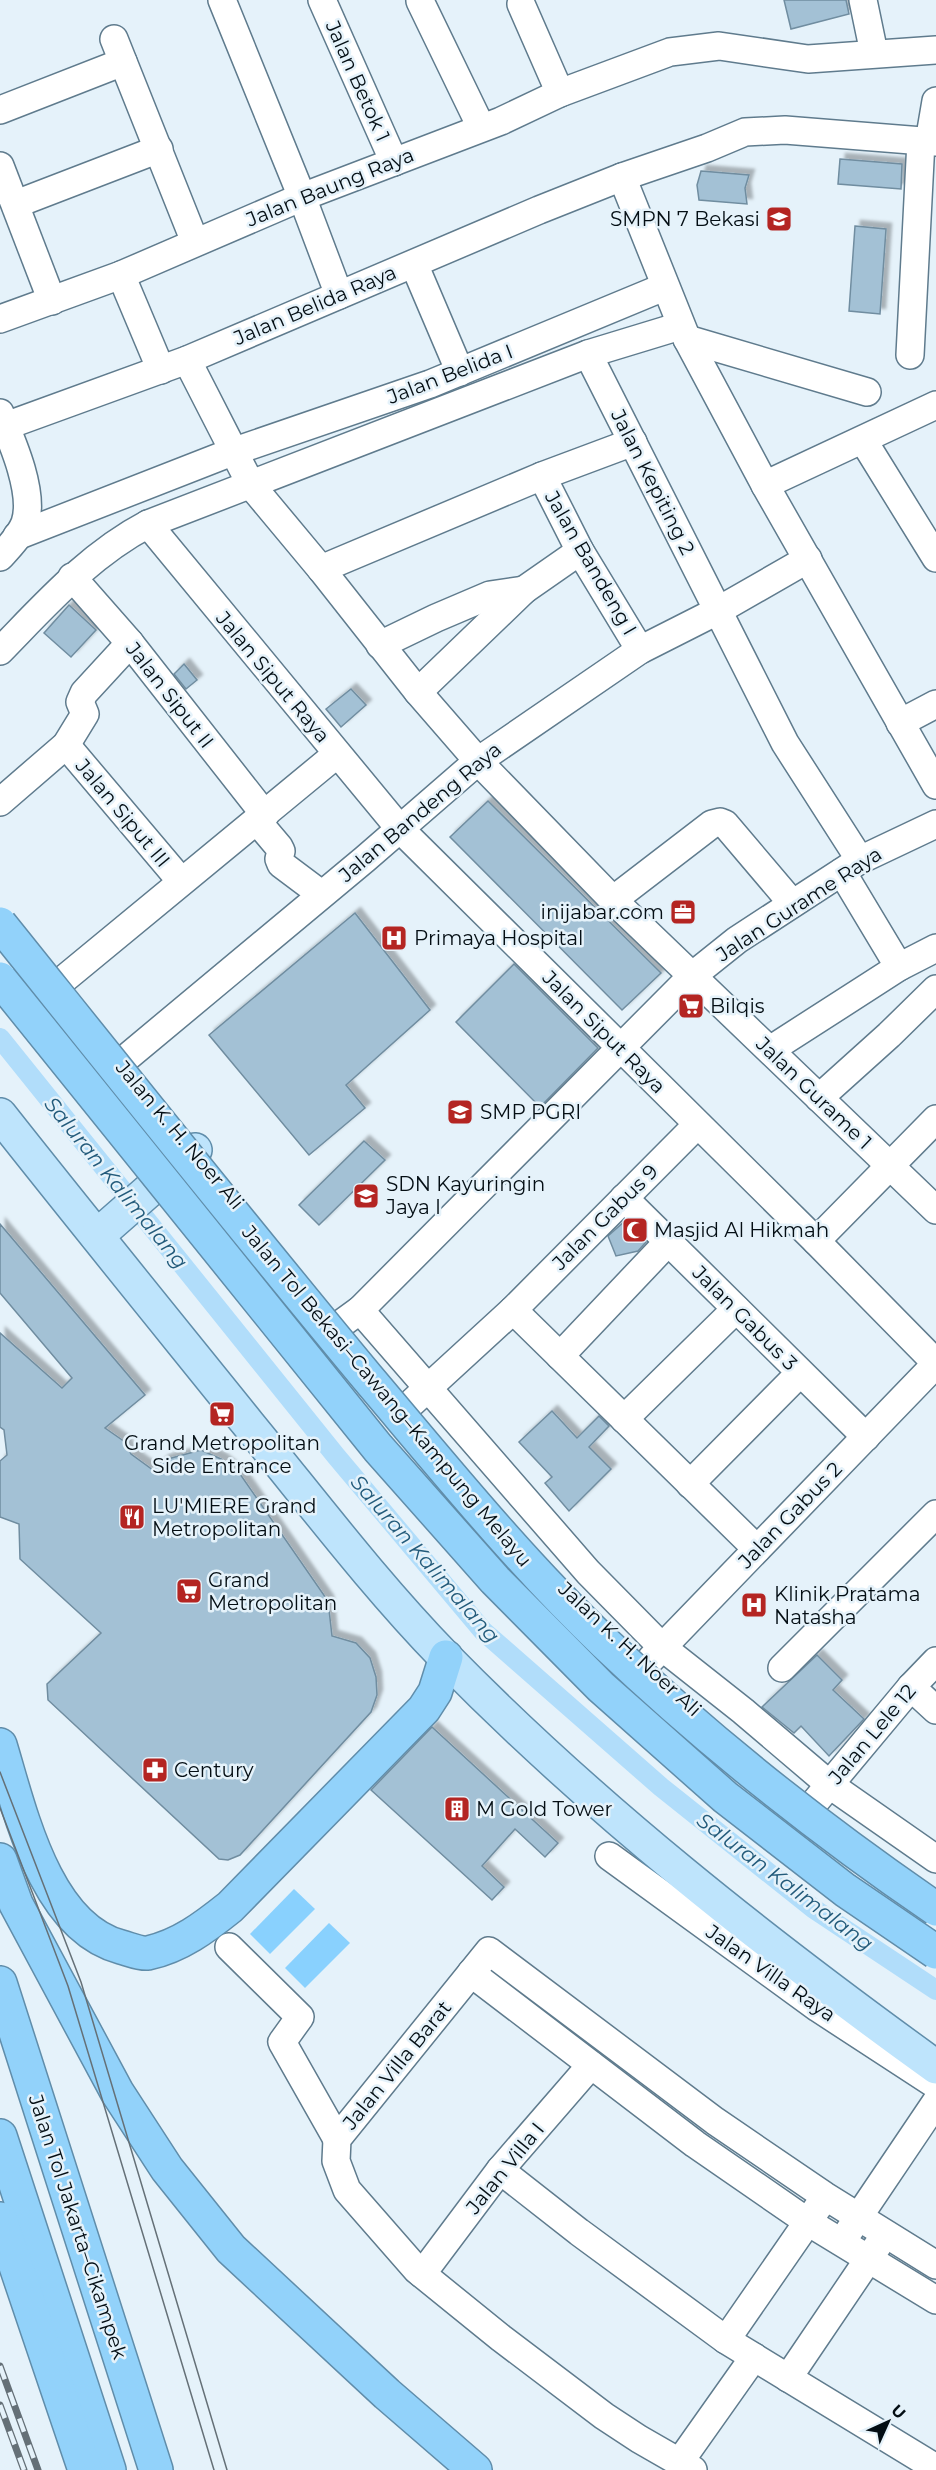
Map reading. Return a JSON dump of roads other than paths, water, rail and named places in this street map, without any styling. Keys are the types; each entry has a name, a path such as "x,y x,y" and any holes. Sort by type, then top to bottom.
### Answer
{"highway":[{"name":"Jalan Tol Bekasi–Cawang–Kampung Melayu","path":"0,924 295,1290 498,1533 604,1642 729,1755 863,1860 936,1909"},
{"name":"Jalan Tol Bekasi–Cawang–Kampung Melayu","path":"0,979 378,1449 495,1580 601,1687 725,1797 845,1890 936,1952"},
{"path":"0,1745 25,1828 48,1881 66,1910 108,1944 145,1954 178,1943 204,1929 230,1907 424,1709 435,1692 446,1657"},
{"path":"0,1860 16,1904 117,2092 166,2169 231,2249 387,2394 475,2470"},
{"name":"Jalan Tol Jakarta–Cikampek","path":"0,1983 156,2470"},
{"path":"0,2049 140,2470"},
{"path":"0,2136 109,2470"},
{"path":"0,2219 85,2470"}],"main road":[{"name":"Jalan K. H. Noer Ali","path":"0,912 119,1064 349,1318 416,1399 557,1581 653,1657 736,1747 820,1796 936,1897"},
{"path":"0,1115 107,1234 367,1572 446,1657 591,1796 655,1852 822,1984 936,2067"},
{"path":"107,1234 199,1155"}],"street":[{"path":"222,0 302,197 339,296"},
{"name":"Jalan Betok 1","path":"321,0 394,162"},
{"path":"863,0 874,53"},
{"path":"420,1 481,127"},
{"path":"521,4 560,93"},
{"name":"Jalan Baung Raya","path":"0,319 121,275 302,197 501,121 560,93 684,48 719,46 808,59 936,50"},
{"path":"0,110 119,50 195,242"},
{"path":"910,355 929,142 936,101"},
{"name":"Jalan Belida Raya","path":"2,423 188,360 622,177 707,148 745,132 784,130 929,142"},
{"path":"16,204 159,149"},
{"path":"0,166 52,301"},
{"path":"622,177 682,328 765,485 936,784"},
{"path":"414,264 460,372"},
{"path":"121,275 161,369"},
{"name":"Jalan Belida I","path":"241,468 460,372 665,290"},
{"path":"17,536 241,468 588,354 682,328 867,392"},
{"name":"Jalan Kepiting 2","path":"588,354 785,743 851,866 899,967"},
{"name":"Jalan Gurame 1","path":"188,360 241,468 418,692 478,761 613,900 936,1210"},
{"path":"765,485 936,405"},
{"path":"0,557 17,536 28,512 25,484 2,423"},
{"path":"863,440 936,558"},
{"path":"321,569 542,476 633,442"},
{"path":"0,651 72,577 108,547 176,511 241,468"},
{"name":"Jalan Bandeng I","path":"542,476 580,551 640,650"},
{"name":"Jalan Siput Raya","path":"148,524 400,829 816,1241 936,1364"},
{"path":"418,692 524,590 580,551"},
{"name":"Jalan Bandeng Raya","path":"119,1064 478,761 640,650 719,610 808,559"},
{"name":"Jalan Siput II","path":"72,577 130,643 261,818 281,851 279,859 281,864 321,894"},
{"path":"380,645 436,618 490,596 524,590"},
{"path":"0,802 66,745 85,714 80,702 84,693 130,643"},
{"path":"900,723 936,704"},
{"name":"Jalan Siput III","path":"66,745 181,881"},
{"path":"57,984 337,754"},
{"path":"613,900 712,824 720,822 725,824 792,903"},
{"name":"Jalan Gurame Raya","path":"349,1318 692,976 737,940 851,866 936,824"},
{"path":"770,1050 899,967 936,948"},
{"path":"819,1098 936,989"},
{"path":"816,1241 936,1119"},
{"name":"Jalan Gabus 9","path":"416,1399 513,1310 698,1125"},
{"name":"Jalan Gabus 3","path":"624,1198 866,1437"},
{"path":"560,1356 668,1242"},
{"path":"624,1419 736,1309"},
{"path":"513,1310 757,1549"},
{"name":"Jalan Gabus 2","path":"653,1657 936,1364"},
{"path":"690,1484 800,1373"},
{"path":"782,1668 936,1514"},
{"path":"653,1657 743,1711 820,1796 930,1855"},
{"name":"Jalan Lele 12","path":"820,1796 911,1687 936,1661"},
{"path":"911,1687 936,1710"},
{"path":"736,1747 743,1711"},
{"name":"Jalan Villa Raya","path":"609,1856 818,2008 936,2085"},
{"path":"229,1947 300,2017 282,2042 337,2139"},
{"name":"Jalan Villa Barat","path":"422,2274 347,2190 336,2161 337,2139 489,1951 715,2121 825,2196"},
{"path":"471,1973 696,2144 808,2222 936,2300"},
{"name":"Jalan Villa I","path":"422,2274 500,2170 591,2065"},
{"path":"842,2242 936,2102"},
{"path":"500,2170 579,2232 726,2340 936,2468"},
{"path":"726,2340 825,2196 936,2265"},
{"path":"788,2378 870,2260 885,2232"},
{"path":"422,2274 501,2338 604,2416 686,2467 754,2357"}],"waterway":[{"name":"Saluran Kalimalang","path":"0,1038 336,1456 483,1631 661,1787 814,1909 936,1990"}],"tram line":[{"path":"0,1772 81,1982 227,2470"},
{"path":"0,1808 68,1986 214,2470"}],"railway":[{"path":"0,2366 38,2470"},
{"path":"0,2405 24,2470"}],"place":[{"name":"SMPN 7 Bekasi","path":"779,219"},
{"name":"inijabar.com","path":"683,912"},
{"name":"Primaya Hospital","path":"394,938"},
{"name":"Bilqis","path":"691,1006"},
{"name":"SMP PGRI","path":"460,1112"},
{"name":"SDN Kayuringin Jaya I","path":"366,1196"},
{"name":"Masjid Al Hikmah","path":"635,1230"},
{"name":"Grand Metropolitan Side Entrance","path":"222,1414"},
{"name":"LU'MIERE Grand Metropolitan","path":"132,1517"},
{"name":"Grand Metropolitan","path":"189,1591"},
{"name":"Klinik Pratama Natasha","path":"754,1605"},
{"name":"Century","path":"155,1770"},
{"name":"M Gold Tower","path":"457,1809"}]}
